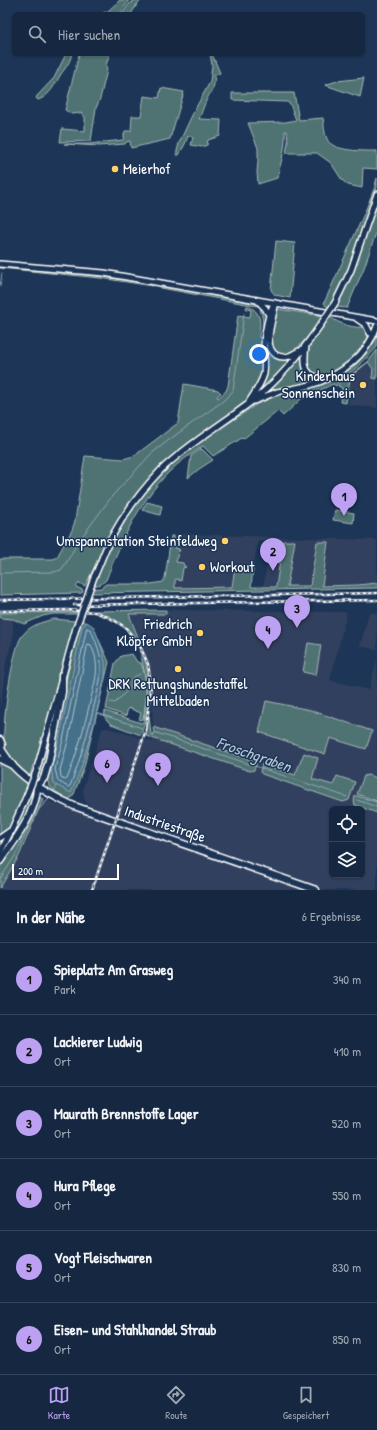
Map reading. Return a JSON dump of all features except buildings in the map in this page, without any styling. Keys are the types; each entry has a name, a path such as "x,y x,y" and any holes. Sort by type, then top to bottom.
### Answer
{"main road":[{"path":"0,853 12,829 36,772 76,628 94,578 111,538 142,492 162,470 178,455 253,401 281,374 305,347 335,303 351,270 377,194"},
{"path":"0,264 104,274 375,321 370,333 369,343"},
{"path":"257,300 265,308 269,315"},
{"path":"275,303 269,339 270,349 279,357 285,358 305,347"},
{"path":"248,405 260,384 263,375 265,366 264,347 269,315 275,303"},
{"path":"354,317 366,325 370,333"},
{"path":"253,401 276,393 308,386 329,378 350,364 361,354 369,343 377,326"},
{"path":"305,347 304,363 306,369 315,377 329,378"},
{"path":"0,861 13,843 27,818 37,796 36,786 44,778 62,692 62,675"},
{"path":"0,740 2,745 0,750 13,766"},
{"path":"0,759 13,766"},
{"name":"Industriestraße","path":"13,766 36,786 51,795 85,810 316,890"},
{"path":"37,796 51,795 44,778"},
{"path":"0,838 12,829"}],"shaded area":[{"name":"Kinderhaus Sonnenschein","path":"367,362 373,369 372,378 377,379 377,408 348,405 350,394 349,378"},
{"path":"178,534 377,540 377,583 322,586 328,543 318,542 310,586 287,586 295,541 283,541 276,587 263,587 271,541 258,540 253,569 235,567 232,587 170,589"},
{"path":"166,610 347,612 330,680 369,690 377,659 377,890 325,890 170,833 168,835 97,810 86,803 83,793 84,785 102,729 108,728 153,742 152,684 149,667 144,649 129,613 166,614"},
{"path":"369,613 377,613 377,650 360,646"},
{"path":"0,618 13,619 13,639 6,662 0,711"},
{"path":"43,799 304,890 0,890 19,856"}],"green space":[{"path":"120,0 129,0 121,12 105,12"},
{"path":"135,0 140,0 132,12 123,12 129,4"},
{"path":"65,56 71,56 68,65 49,93 38,100 36,98 37,96 54,78"},
{"path":"78,56 109,56 106,65 107,70 100,99 96,108 91,141 60,142 62,129 85,131 85,117 81,113 72,114 65,110"},
{"path":"210,56 213,56 220,73 214,76 213,87 205,102 199,119 221,120 220,136 208,140 207,145 202,147 191,145 193,137 188,136 179,155 176,155 179,143 210,82 212,65"},
{"path":"364,78 360,97 325,85 337,81"},
{"path":"161,88 184,92 170,139 131,148 130,141 126,142 125,144 99,146 64,144 89,144 123,140 125,131 131,131 132,116 141,116 144,96 159,98"},
{"path":"232,93 294,93 299,120 323,118 327,139 330,143 342,149 377,151 377,169 363,168 362,188 348,185 342,180 331,163 317,153 286,153 288,142 287,131 285,131 282,161 277,178 258,184 258,148 248,123 286,122 296,120 290,104 287,102 232,100"},
{"path":"377,178 377,187 354,257 339,291 329,307 326,306 324,303 364,214"},
{"path":"377,201 377,230 364,268 347,308 336,307 358,256"},
{"path":"276,241 295,243 290,298 275,295 271,290"},
{"path":"0,266 60,271 155,285 153,286 100,278 0,268"},
{"path":"162,285 257,304 262,307 161,288 160,287"},
{"path":"247,306 256,311 258,315 260,323 259,338 261,338 263,324 260,309 264,309 267,316 262,375 254,392 243,403 159,470 108,540 85,586 79,583 76,587 83,590 82,593 0,595 0,559 53,559 57,557 72,530 75,521 85,456 123,459 134,456 178,423 184,384 218,390 221,393 217,396 218,398 226,391 238,315 250,317 251,310 246,309"},
{"path":"276,309 323,316 321,321 296,350 287,355 276,353 273,348 271,338"},
{"path":"330,317 347,325 366,327 368,336 359,351 342,367 323,375 314,374 307,366 307,352"},
{"path":"377,332 377,347 359,366 339,380 336,386 333,384 301,399 283,416 278,411 243,439 242,438 213,456 203,446 173,468 158,484 140,509 118,551 106,580 101,584 93,586 112,543 133,508 153,483 181,456 264,399 273,395 314,386 358,359 369,347"},
{"path":"267,347 272,354 295,356 256,395 261,386"},
{"path":"377,350 377,379 372,378 373,369 368,362"},
{"path":"304,352 302,360 303,365 320,380 261,397"},
{"path":"368,362 349,378 346,403 340,402 342,388 338,386 340,382"},
{"path":"201,449 213,460 188,478 191,456"},
{"path":"147,502 162,506 160,515 142,510"},
{"path":"335,510 354,513 353,523 333,520"},
{"path":"171,536 173,536 173,539 177,540 175,548 179,549 180,551 178,551 176,562 183,563 186,567 183,568 181,581 177,579 175,580 175,588 232,587 235,567 253,569 251,587 276,587 283,541 295,541 287,586 310,586 317,542 328,542 322,586 377,583 377,588 90,593 91,589 101,588 106,584 151,584 163,582 165,578"},
{"path":"166,610 166,614 129,614 141,645 122,624 96,611"},
{"path":"77,612 77,614 53,614 43,616 24,624 13,619 0,618 0,613"},
{"path":"54,619 75,621 35,766 33,765 30,776 13,761 5,749 4,727 8,692 14,657 22,636 32,627"},
{"path":"82,620 93,627 109,662 84,767 74,794 70,799 67,799 51,788 47,780 68,672"},
{"path":"308,643 321,645 316,675 303,672"},
{"path":"140,651 142,651 145,661 149,693 146,714 141,735 111,724 105,718 105,711 141,723 144,721 147,684"},
{"path":"132,654 137,662 141,663 146,684 143,719 139,720 141,713 128,708 126,716 106,709 115,663 121,656"},
{"path":"61,691 44,777 38,782 39,770"},
{"path":"266,701 310,710 372,731 366,749 330,738 325,754 259,732"},
{"path":"149,716 151,735 154,735 153,727 257,762 254,770 250,771 146,736"},
{"path":"304,753 318,758 312,779 333,785 337,776 355,782 349,800 343,802 262,774 260,772 262,764 295,775"},
{"path":"0,760 27,782 27,787 23,800 18,807 8,830 0,835"},
{"path":"368,775 377,778 377,801 357,794 364,776"},
{"path":"34,788 36,794 21,827 4,854"},
{"path":"355,796 357,796 377,802 377,813 365,809 365,806 355,805"},
{"path":"39,797 43,799 19,856 0,888 0,866 19,836"}],"water":[{"path":"87,622 94,627 102,649 105,662 105,677 81,768 71,793 54,784 51,769 59,739 82,627"}],"waterway":[{"path":"0,286 2,273"},
{"path":"0,573 54,572 61,570 78,542 113,495 152,453 223,401 233,391 244,314"},
{"path":"110,702 115,703 131,687 132,679 140,674"},
{"name":"Froschgraben","path":"97,713 142,728"},
{"name":"Froschgraben","path":"154,732 347,797"},
{"name":"Froschgraben","path":"52,793 57,786"},
{"name":"Froschgraben","path":"0,879 15,856 34,817 40,808 50,798"},
{"name":"Froschgraben","path":"357,800 377,807"}],"railway":[{"path":"0,600 377,593"},
{"path":"74,605 377,600"},
{"path":"0,611 67,610 95,612 108,617 126,628 141,648 148,664 151,685 146,730 92,890"}],"place":[{"name":"Meierhof","path":"115,169"},
{"name":"Kinderhaus Sonnenschein","path":"363,385"},
{"name":"Spieplatz Am Grasweg","path":"344,516"},
{"name":"Umspannstation Steinfeldweg","path":"225,541"},
{"name":"Workout","path":"202,567"},
{"name":"Lackierer Ludwig","path":"273,571"},
{"name":"Maurath Brennstoffe Lager","path":"297,628"},
{"name":"Friedrich Klöpfer GmbH","path":"200,633"},
{"name":"Hura Pflege","path":"268,649"},
{"name":"DRK Rettungshundestaffel Mittelbaden","path":"178,669"},
{"name":"Eisen- und Stahlhandel Straub","path":"107,783"},
{"name":"Vogt Fleischwaren","path":"158,786"}]}
